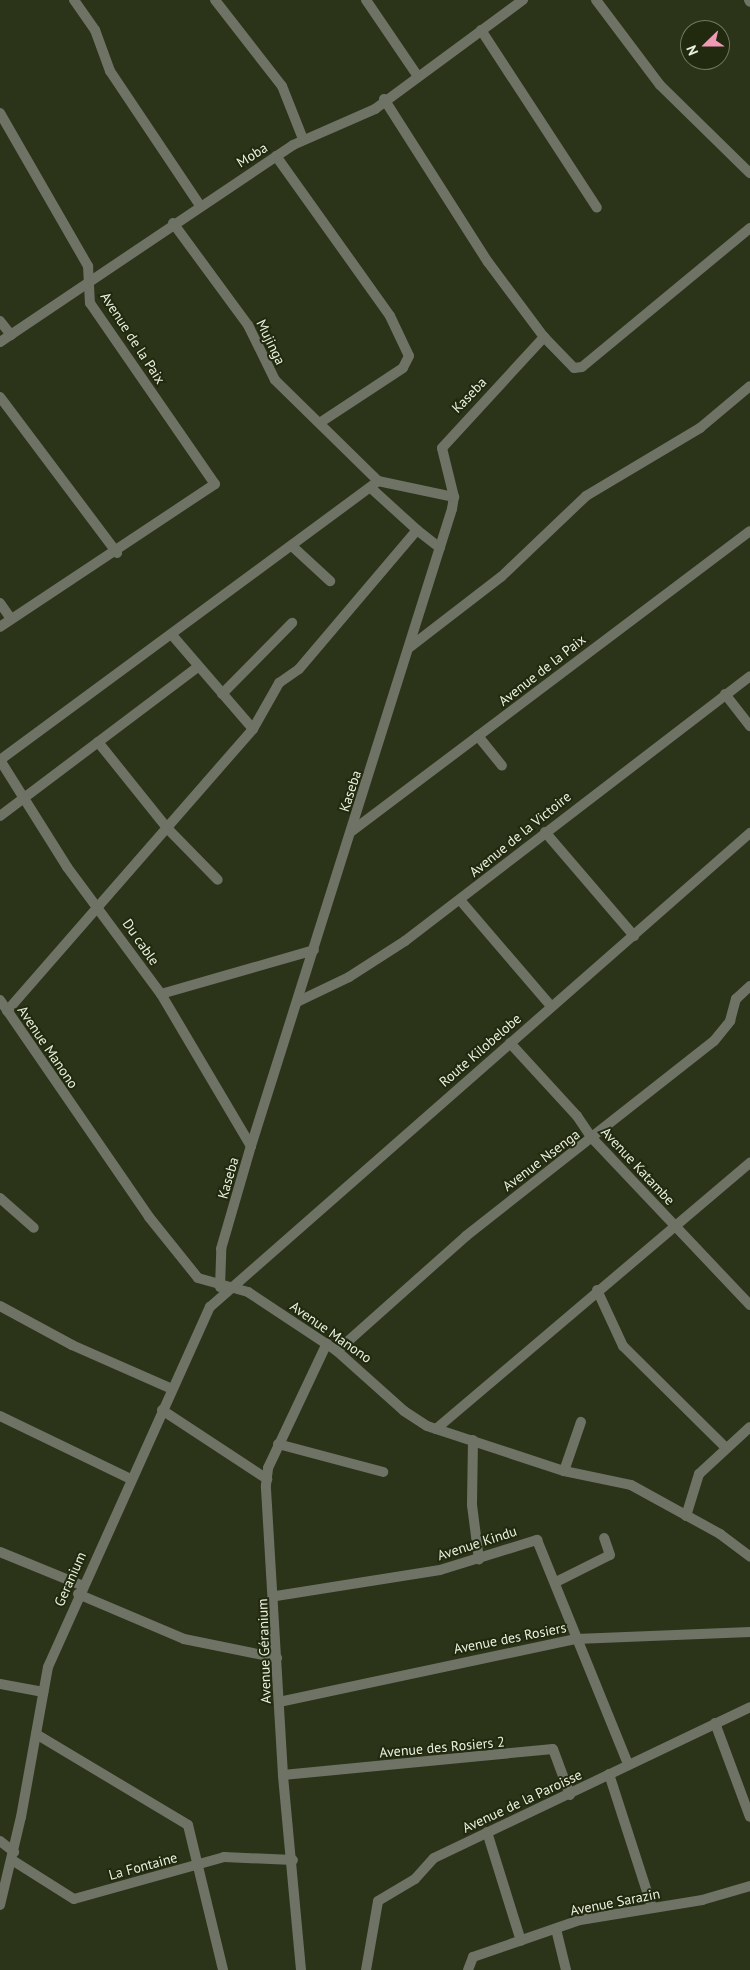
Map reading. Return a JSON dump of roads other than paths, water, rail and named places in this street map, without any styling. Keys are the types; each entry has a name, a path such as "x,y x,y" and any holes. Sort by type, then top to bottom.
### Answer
{"street":[{"path":"74,0 95,30 110,71 199,204"},
{"path":"215,0 282,86 303,139"},
{"path":"366,0 416,75"},
{"path":"596,0 660,85 750,173"},
{"name":"Moba","path":"0,342 88,287 199,204 303,139 370,112 416,75 481,30 517,2"},
{"path":"481,30 597,208"},
{"path":"384,99 488,262 544,337 579,368 750,228"},
{"name":"Avenue de la Paix","path":"0,113 88,266 88,287 100,319 208,468 215,484 210,491 117,553"},
{"path":"276,156 390,316 409,356 403,368 320,422"},
{"name":"Mujinga","path":"174,223 248,325 275,380 320,422 375,485 418,530 440,548"},
{"path":"0,321 11,335"},
{"name":"Kaseba","path":"224,1288 221,1249 251,1146 410,648 454,497 443,462 445,442 544,337"},
{"path":"410,648 501,577 586,496 700,428 750,386"},
{"path":"0,397 117,553 0,627"},
{"path":"0,760 375,485 454,497"},
{"path":"8,1011 253,729 279,683 299,669 418,530"},
{"name":"Avenue de la Paix","path":"351,832 750,531"},
{"path":"292,546 330,581"},
{"path":"0,603 11,619"},
{"path":"222,694 292,623"},
{"path":"172,635 253,729"},
{"path":"0,816 198,667"},
{"name":"Avenue de la Victoire","path":"298,1001 362,968 460,900 545,832 750,676"},
{"path":"725,694 750,726"},
{"path":"478,736 502,766"},
{"path":"98,742 168,829 218,880"},
{"name":"Du cable","path":"0,760 22,799 161,994 251,1146"},
{"path":"545,832 634,936"},
{"name":"Route Kilobelobe","path":"224,1288 634,936 750,833"},
{"path":"460,900 551,1006"},
{"path":"161,994 314,950"},
{"name":"Avenue Nsenga","path":"337,1351 466,1236 714,1041 727,1026 736,999 750,986"},
{"name":"Avenue Manono","path":"0,1000 177,1255 198,1278 224,1288 248,1292 337,1351 404,1412 436,1429 564,1471 631,1485 748,1552"},
{"name":"Avenue Katambe","path":"510,1043 578,1116 592,1138 750,1305"},
{"path":"436,1429 597,1290 750,1162"},
{"path":"0,1198 34,1228"},
{"name":"Geranium","path":"0,1905 13,1856 48,1667 80,1590 204,1316 224,1288"},
{"path":"597,1290 623,1346 725,1448"},
{"path":"0,1306 72,1346 172,1389"},
{"name":"Avenue Géranium","path":"301,1970 293,1860 283,1775 276,1596 267,1478 278,1444 327,1344"},
{"path":"162,1410 267,1478"},
{"path":"0,1416 131,1479"},
{"path":"564,1471 581,1422"},
{"path":"686,1516 699,1474 750,1427"},
{"path":"473,1440 472,1504 478,1560"},
{"path":"278,1444 382,1472"},
{"path":"556,1582 610,1555 604,1538"},
{"name":"Avenue Kindu","path":"276,1596 478,1560 536,1540 556,1582 576,1639 628,1764"},
{"path":"0,1552 184,1639 277,1658"},
{"name":"Avenue des Rosiers","path":"279,1702 478,1656 576,1639 750,1632"},
{"path":"0,1684 43,1692"},
{"name":"Avenue de la Paroisse","path":"366,1970 380,1899 412,1882 434,1858 750,1707"},
{"path":"714,1723 750,1817"},
{"path":"36,1734 188,1825 199,1864 222,1970"},
{"name":"Avenue des Rosiers 2","path":"283,1775 553,1749 570,1794"},
{"path":"609,1774 652,1907"},
{"path":"487,1832 521,1941"},
{"name":"La Fontaine","path":"0,1841 13,1856 70,1899 233,1856 293,1860"},
{"name":"Avenue Sarazin","path":"468,1970 473,1957 556,1929 652,1907 710,1898 750,1886"},
{"path":"556,1929 566,1970"}]}
